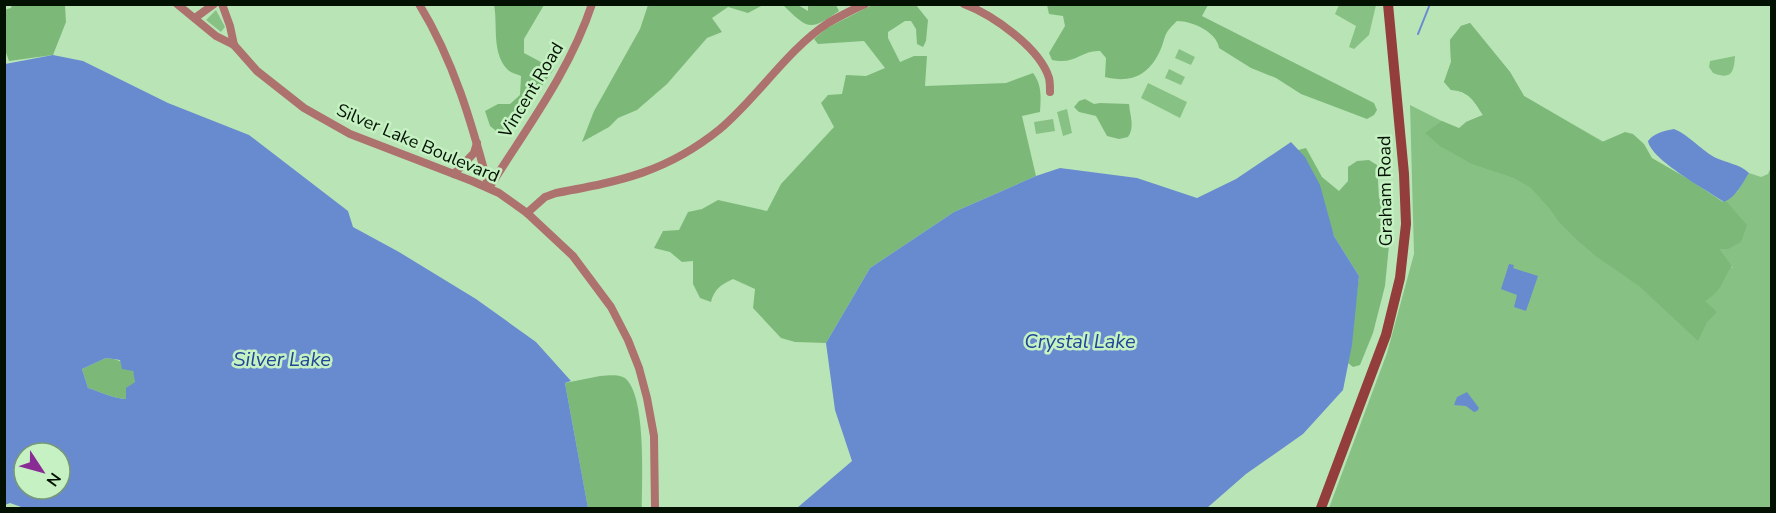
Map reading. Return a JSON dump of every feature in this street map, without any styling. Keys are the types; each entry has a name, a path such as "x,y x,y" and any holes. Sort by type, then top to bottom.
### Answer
{"main road":[{"name":"Graham Road","path":"1322,508 1386,335 1400,278 1406,224 1404,174 1388,4"}],"street":[{"name":"Silver Lake Boulevard","path":"177,4 216,36 234,45 245,60 272,85 326,121 369,142 489,188 527,213 568,251 611,307 633,352 652,418 656,456 655,508"},
{"path":"195,18 214,4"},
{"path":"222,4 234,45"},
{"path":"419,4 432,25 458,81 489,188"},
{"name":"Vincent Road","path":"489,188 562,70 584,27 592,4"},
{"path":"527,213 556,192 628,179 672,161 720,129 797,50 823,27 865,4"},
{"path":"964,4 998,22 1033,52 1049,79 1050,92"},
{"path":"454,174 474,153 477,141"}],"green space":[{"path":"874,4 916,5 928,20 926,41 923,47 917,44 916,29 911,21 905,21 888,32 888,38 900,62 914,56 927,56 925,86 1006,83 1033,73 1041,96 1040,112 1022,116 1036,176 954,212 870,268 826,343 795,342 781,338 753,308 755,289 733,279 719,288 711,302 700,298 693,284 693,261 682,262 670,252 654,248 663,231 679,230 688,212 702,209 718,200 767,211 781,184 834,127 821,103 828,95 842,94 846,75 866,76 885,68 864,41 818,44 814,39 827,28"},
{"path":"12,5 65,5 66,22 53,55 9,61 5,50 4,10 11,8"},
{"path":"494,5 544,5 524,39 524,53 554,69 511,129 501,135 490,126 485,111 498,104 510,104 520,95 521,76 508,70 499,55"},
{"path":"648,5 763,5 748,13 728,7 712,18 722,32 707,38 667,84 637,110 618,118 609,127 582,142 594,111 640,29"},
{"path":"779,5 798,5 808,11 808,5 836,5 839,11 822,22 810,25 799,20 784,6"},
{"path":"1047,5 1208,5 1202,16 1374,103 1377,110 1367,119 1301,94 1219,48 1214,37 1203,28 1177,21 1169,30 1154,61 1143,73 1122,79 1105,77 1106,58 1100,51 1093,51 1067,61 1052,60 1049,53 1065,26 1063,16 1049,14"},
{"path":"1339,5 1376,5 1369,35 1354,49 1349,47 1356,26 1335,14"},
{"path":"216,10 225,27 221,32 206,20"},
{"path":"1470,23 1510,72 1524,96 1649,168 1723,202 1737,192 1749,173 1761,177 1768,174 1771,167 1771,508 1329,508 1387,353 1414,254 1410,105 1733,268 1720,249 1466,122 1483,115 1470,98 1462,92 1451,90 1444,82 1451,62 1450,40 1461,26"},
{"path":"1470,23 1510,72 1524,96 1602,142 1625,132 1633,134 1644,144 1652,158 1723,202 1727,202 1747,225 1741,242 1728,249 1720,249 1732,266 1719,289 1705,301 1717,312 1707,322 1698,341 1639,286 1578,241 1531,188 1514,178 1472,164 1440,146 1425,133 1442,121 1459,128 1466,122 1483,115 1470,98 1462,92 1451,90 1444,82 1451,62 1450,40 1461,26"},
{"path":"1179,49 1195,57 1191,65 1175,58"},
{"path":"1735,56 1734,67 1728,75 1713,73 1709,67 1710,61"},
{"path":"1169,69 1185,77 1181,85 1165,78"},
{"path":"1148,83 1187,102 1180,118 1141,98"},
{"path":"1085,99 1094,104 1129,104 1132,125 1128,137 1119,139 1107,136 1096,116 1079,112 1074,107 1079,101"},
{"path":"1067,109 1072,133 1063,136 1057,112"},
{"path":"1053,119 1055,131 1036,134 1034,122"},
{"path":"1306,148 1322,177 1339,191 1348,181 1348,167 1357,161 1369,160 1377,165 1379,198 1390,220 1385,286 1373,333 1360,365 1353,367 1348,363 1359,276 1334,236 1298,150"},
{"path":"106,358 121,361 135,375 133,388 126,399 88,388 82,369"},
{"path":"600,376 621,376 627,380 633,390 642,441 642,508 588,508 565,383"}],"water":[{"name":"Silver Lake","path":"53,55 83,61 168,103 249,135 348,211 353,227 476,299 536,342 571,381 565,383 588,508 24,508 10,503 5,505 5,64","holes":["106,358 120,360 122,369 133,371 135,382 126,388 126,399 88,388 82,369"]},
{"path":"1674,129 1714,157 1749,173 1732,197 1724,202 1669,165 1651,149 1648,141 1650,138"},
{"name":"Crystal Lake","path":"1291,142 1305,157 1320,185 1334,236 1359,276 1352,345 1343,390 1303,434 1246,474 1207,508 797,508 852,461 835,410 826,343 870,268 954,212 1036,176 1060,168 1137,178 1197,198 1236,179"},
{"path":"1509,264 1514,265 1513,268 1538,276 1526,311 1514,307 1517,295 1501,289"},
{"path":"1467,392 1479,408 1477,411 1474,412 1466,406 1454,405 1457,397"}],"waterway":[{"path":"1418,34 1430,4"}]}
